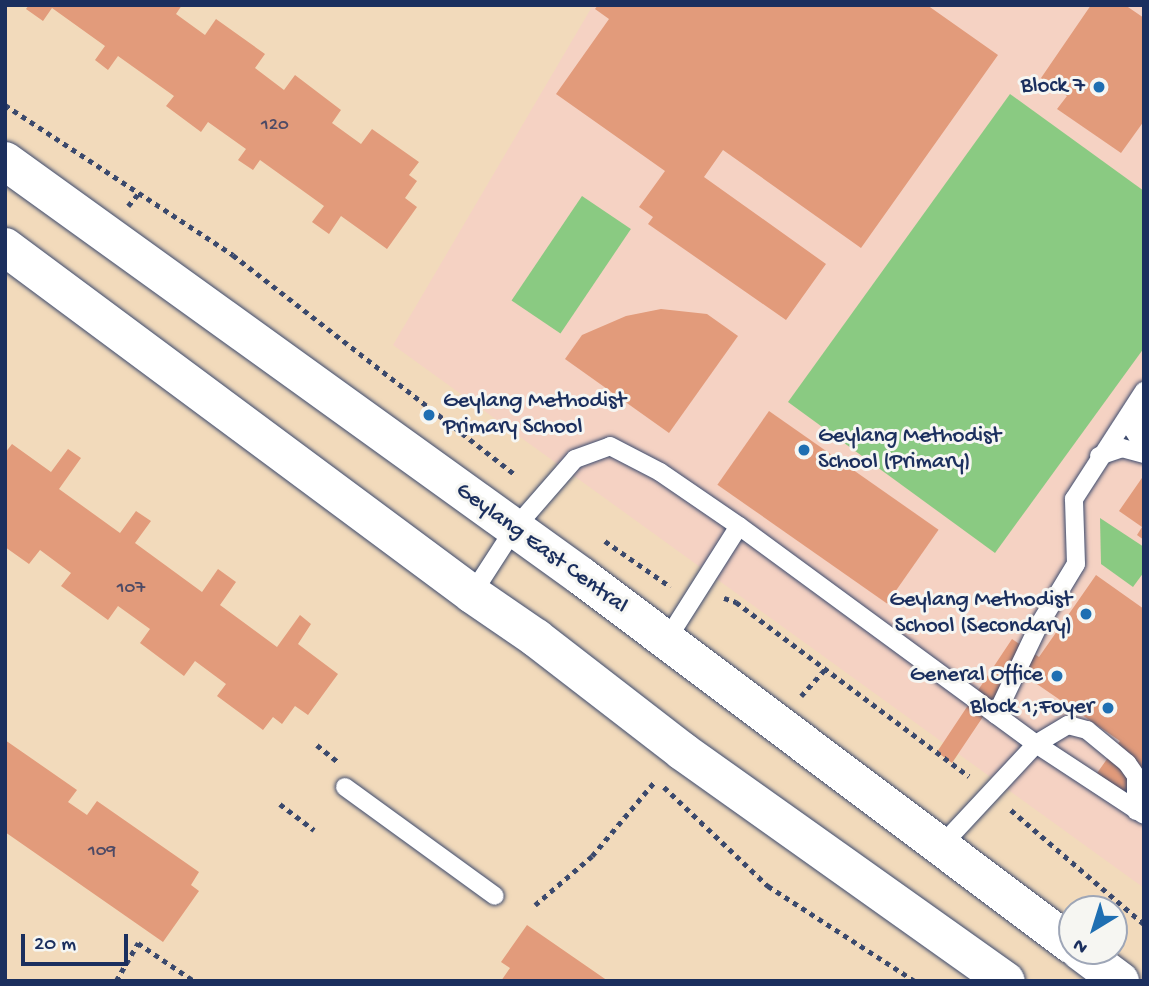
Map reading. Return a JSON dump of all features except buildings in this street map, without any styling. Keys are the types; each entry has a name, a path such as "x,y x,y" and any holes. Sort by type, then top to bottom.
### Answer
{"main road":[{"name":"Geylang East Central","path":"5,161 34,178 514,529 1058,935"},
{"path":"5,247 472,594 536,638 682,751 1006,981"},
{"path":"1099,965 1120,981"}],"lane":[{"path":"1142,395 1133,419 1134,431 1144,447"},
{"path":"996,715 1039,625 1076,564 1074,499 1099,456 1142,395"},
{"path":"472,594 514,529 575,459 610,446 660,472 740,526 1036,744 1140,813"},
{"path":"1099,456 1122,448 1144,454"},
{"path":"666,641 740,526"},
{"path":"940,847 1036,744 1068,725 1087,730 1105,742 1136,776 1140,813"},
{"path":"345,787 495,896"}],"path":[{"path":"5,105 233,255 516,475"},
{"path":"605,541 692,599 719,597 736,602 991,792 1144,924"},
{"path":"534,905 592,856 656,780 768,887 915,981"},
{"path":"279,804 314,830"},
{"path":"116,981 138,943 194,981"}],"shaded area":[{"name":"Geylang Methodist School (Primary)","path":"593,5 1144,5 1144,888 393,345"}],"green space":[{"path":"1010,94 1144,191 1144,348 995,553 788,402"},
{"path":"582,196 631,229 560,333 512,300"},
{"path":"1100,518 1144,547 1144,572 1133,587 1101,564"}],"place":[{"name":"Block 7","path":"1099,87"},
{"name":"Geylang Methodist Primary School","path":"429,415"},
{"name":"Geylang Methodist School (Primary)","path":"804,450"},
{"name":"Geylang Methodist School (Secondary)","path":"1086,614"},
{"name":"General Office","path":"1057,676"},
{"name":"Block 1;Foyer","path":"1108,708"}]}
